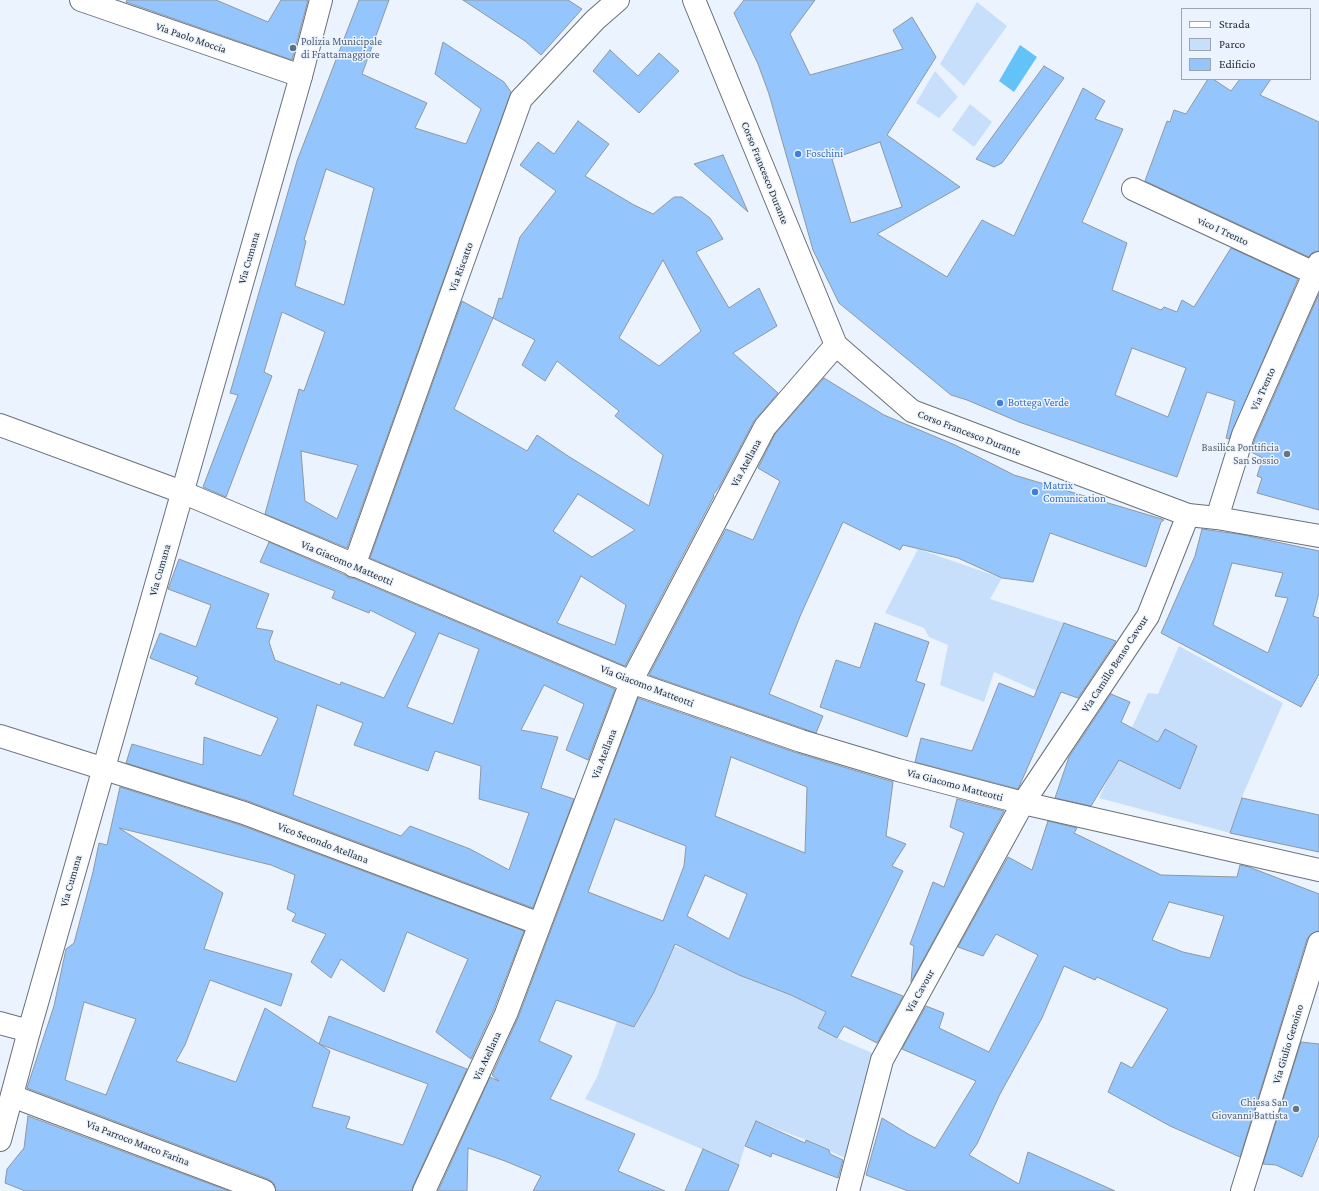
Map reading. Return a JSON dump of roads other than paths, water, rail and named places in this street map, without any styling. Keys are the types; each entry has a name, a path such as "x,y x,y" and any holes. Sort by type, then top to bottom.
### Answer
{"street":[{"name":"Via Paolo Moccia","path":"81,0 301,76"},
{"name":"Via Cumana","path":"0,1140 29,1031 301,76 321,0"},
{"name":"Via Riscatto","path":"354,566 520,99 595,20 618,0"},
{"name":"Corso Francesco Durante","path":"694,0 836,345 912,411 1188,515 1217,518 1319,536"},
{"name":"vico I Trento","path":"1133,190 1316,268"},
{"name":"Via Trento","path":"1217,518 1243,436 1316,268"},
{"name":"Via Atellana","path":"424,1191 506,1014 631,682 765,428 836,345"},
{"name":"Via Giacomo Matteotti","path":"0,425 182,492 631,682 802,742 898,770 1022,803 1319,870"},
{"name":"Via Camillo Benso Cavour","path":"1022,803 1148,616 1188,515"},
{"name":"Vico Secondo Atellana","path":"0,736 244,814 540,924"},
{"name":"Via Cavour","path":"848,1191 882,1060 1022,803"},
{"name":"Via Giulio Genoino","path":"1242,1191 1318,949"},
{"path":"0,1022 29,1031"},
{"name":"Via Parroco Marco Farina","path":"12,1096 264,1191"}],"water":[{"path":"1020,45 1037,57 1014,92 999,81"}],"place":[{"name":"Polizia Municipale di Frattamaggiore","path":"293,48"},
{"name":"Foschini","path":"798,154"},
{"name":"Bottega Verde","path":"1000,403"},
{"name":"Basilica Pontificia San Sossio","path":"1287,454"},
{"name":"Matrix Comunication","path":"1035,492"},
{"name":"Chiesa San Giovanni Battista","path":"1296,1109"}]}
